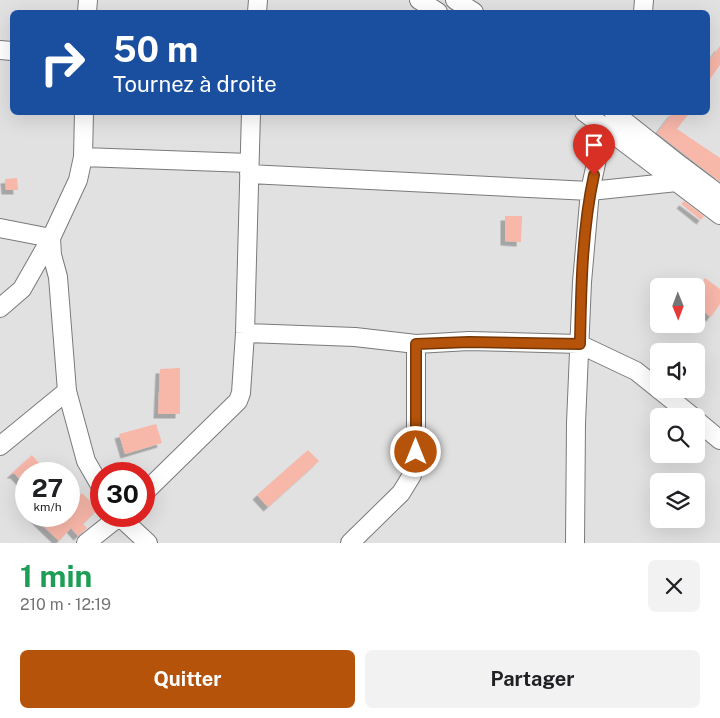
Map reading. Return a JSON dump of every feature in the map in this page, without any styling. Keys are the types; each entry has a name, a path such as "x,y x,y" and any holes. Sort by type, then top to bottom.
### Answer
{"street":[{"path":"419,0 435,10"},
{"path":"455,0 471,10"},
{"path":"0,308 22,289 51,238 78,180 83,157 84,115"},
{"path":"155,482 238,401 241,393 245,333 251,115"},
{"path":"614,117 677,182 720,215"},
{"path":"575,543 576,423 582,282 590,191 614,117"},
{"path":"614,117 720,195"},
{"path":"83,157 590,191 677,182"},
{"path":"0,228 51,238"},
{"path":"51,238 52,255 58,276 67,391 86,461 90,468"},
{"path":"245,333 355,337 416,344 469,342 580,344 636,371 682,408"},
{"path":"350,543 401,493 412,475 416,452 416,344"},
{"path":"0,446 67,391"},
{"path":"705,428 720,440"},
{"path":"86,543 106,527"},
{"path":"130,527 148,543"}],"building":[{"path":"720,46 720,65 710,79 710,59"},
{"path":"671,115 688,115 677,129 720,158 720,182 657,133"},
{"path":"17,178 18,190 6,190 5,179"},
{"path":"684,201 704,216 701,220 681,204"},
{"path":"505,216 522,216 521,242 505,241"},
{"path":"705,278 720,289 720,304 711,317 705,313"},
{"path":"180,368 180,414 158,414 160,369"},
{"path":"156,424 162,443 125,454 119,434"},
{"path":"308,450 319,461 268,507 257,495"},
{"path":"32,455 38,462 24,462"},
{"path":"82,493 90,501 90,517 83,524 87,528 78,536 71,528 59,541 44,527 80,527 80,495"}],"route":[{"path":"416,452 416,344 469,342 580,344 582,282 590,191 594,175"}]}
